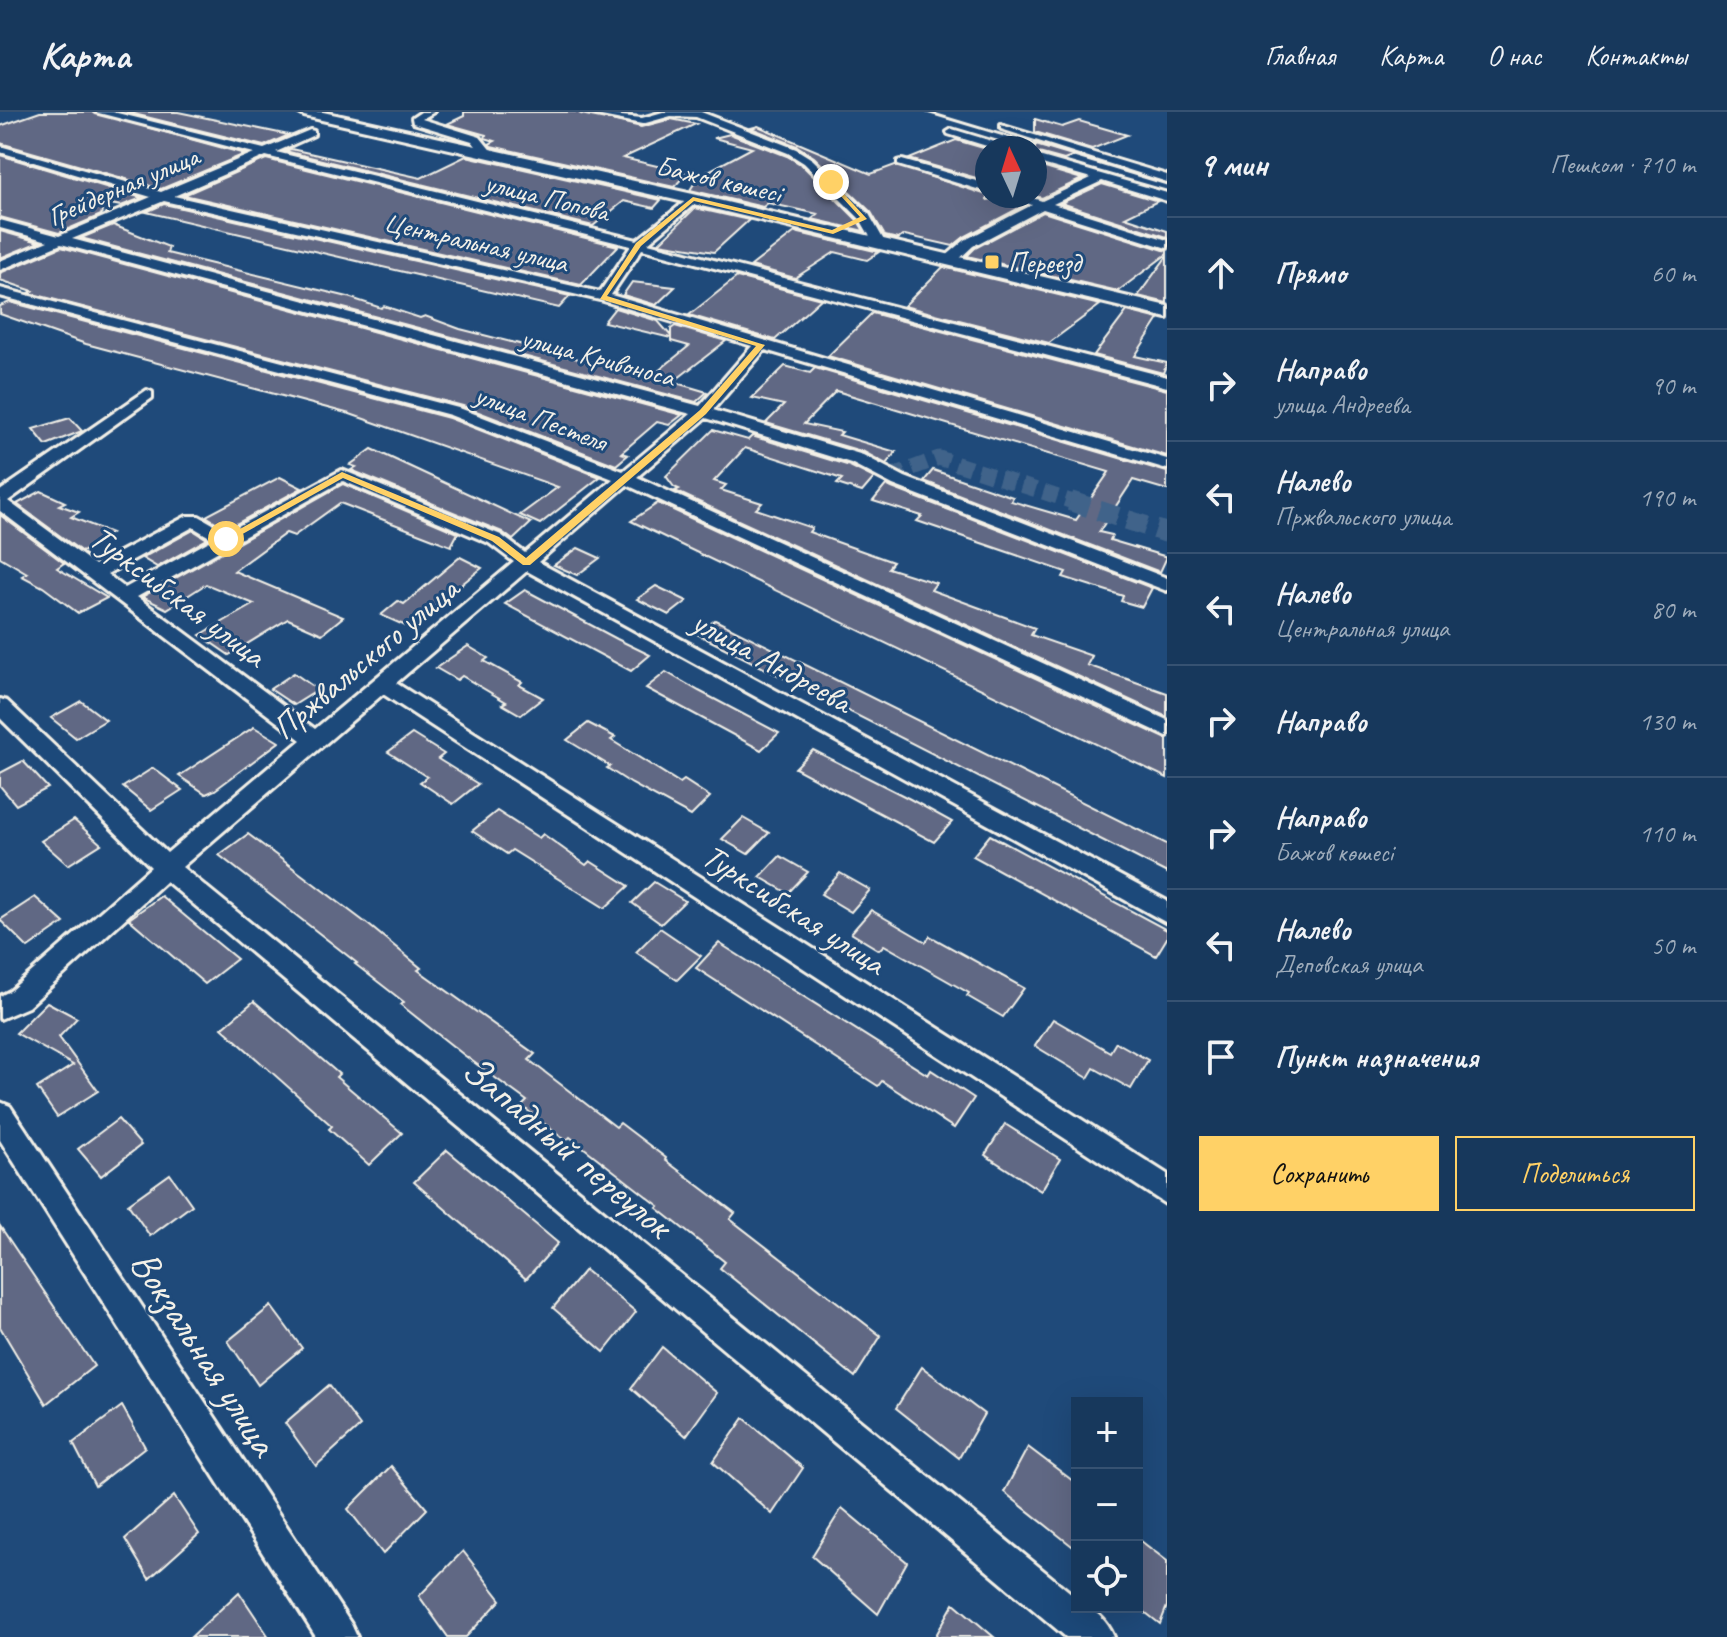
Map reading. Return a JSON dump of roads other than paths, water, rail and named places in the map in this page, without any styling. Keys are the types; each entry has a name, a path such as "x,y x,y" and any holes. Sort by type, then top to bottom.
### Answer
{"main road":[{"name":"Бажов көшесі","path":"304,112 833,232 872,230 950,260 1167,312"},
{"path":"352,122 380,112"}],"street":[{"name":"улица Попова","path":"100,112 639,244 1167,382"},
{"path":"429,112 417,121 476,139 487,153"},
{"path":"586,112 642,121 671,113 697,114 792,151 808,161 872,230"},
{"path":"1005,127 1167,179"},
{"path":"952,132 975,139"},
{"name":"Грейдерная улица","path":"0,266 310,133"},
{"name":"Центральная улица","path":"0,149 164,197 603,297 1167,464"},
{"path":"1047,161 1167,197"},
{"path":"902,163 975,184"},
{"path":"1047,204 1102,177"},
{"path":"603,297 639,244 693,199"},
{"path":"1047,206 1167,244"},
{"path":"950,260 984,234 1038,208"},
{"name":"улица Кривоноса","path":"0,224 703,412 857,459 899,481 1167,585"},
{"path":"833,232 852,226 872,230"},
{"name":"улица Пестеля","path":"0,292 456,412 625,478 1167,729"},
{"name":"Пржвальского улица","path":"0,1008 19,999 166,867 703,412 761,345"},
{"name":"Турксибская улица","path":"147,395 0,501 317,741"},
{"name":"улица Андреева","path":"226,539 342,475 495,539 526,563 1167,913"},
{"path":"93,574 193,520 226,539"},
{"path":"123,597 226,539"},
{"name":"Турксибская улица","path":"384,685 1167,1191"},
{"name":"Западный переулок","path":"0,706 166,867 1095,1637"},
{"name":"Вокзальная улица","path":"0,1115 338,1637"}],"tunnel":[{"path":"891,476 939,458 1076,503"},
{"path":"1070,501 1167,533"}],"railway":[{"path":"927,112 1167,184"}],"place":[{"name":"Переезд","path":"992,262"}]}
